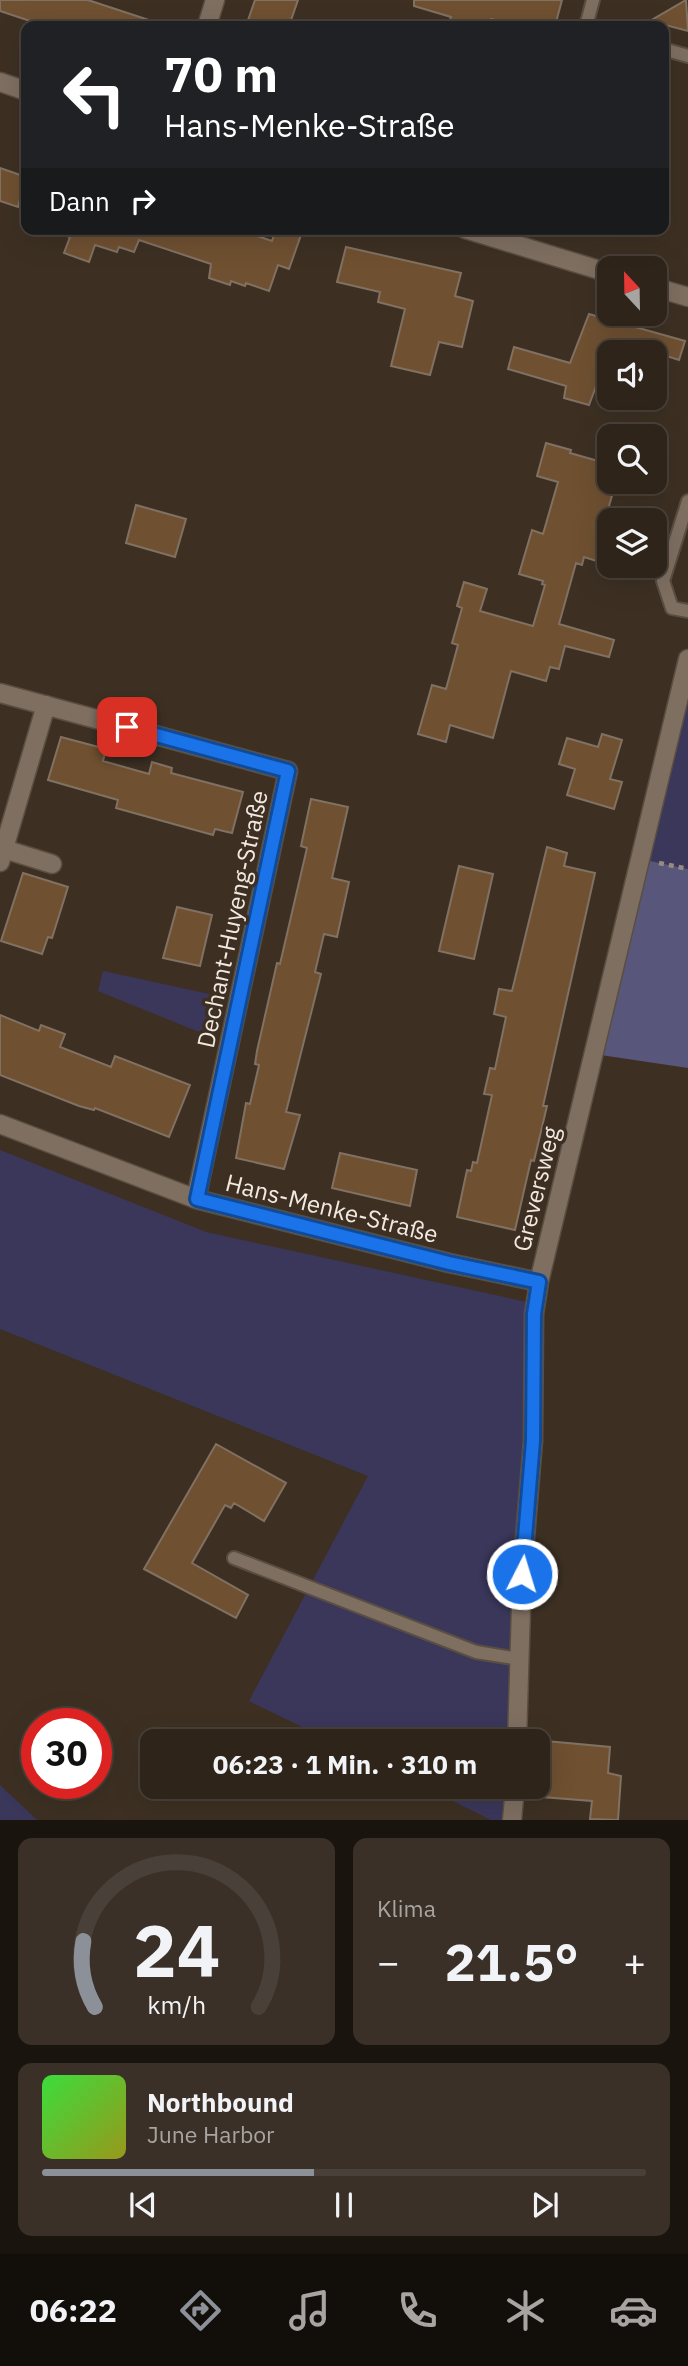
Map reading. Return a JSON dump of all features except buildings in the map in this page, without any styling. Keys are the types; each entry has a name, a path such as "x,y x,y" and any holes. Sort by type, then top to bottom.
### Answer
{"street":[{"path":"209,21 215,0"},
{"path":"0,82 21,89"},
{"path":"485,235 597,269"},
{"path":"667,290 688,297"},
{"name":"Greversweg","path":"517,1729 522,1574 533,1441 534,1314 539,1282 688,659"},
{"name":"Dechant-Huyeng-Straße","path":"0,693 288,771 197,1199"},
{"path":"46,705 2,856 52,864"},
{"name":"Hans-Menke-Straße","path":"0,1124 197,1199 449,1263 539,1282"},
{"path":"512,1820 514,1799"}],"lane":[{"path":"587,21 593,0"},
{"path":"669,51 688,56"},
{"path":"688,501 663,581 672,608 688,611"},
{"path":"234,1558 476,1652 519,1659"}],"path":[{"path":"641,859 688,869"}],"shaded area":[{"path":"688,659 688,869 641,859"},
{"path":"641,859 688,869 688,1068 594,1054"},
{"path":"103,971 223,997 214,1038 98,991"},
{"path":"0,1150 206,1232 536,1304 518,1729 306,1729 249,1701 368,1476 0,1329"},
{"path":"0,1785 37,1820 0,1820"},
{"path":"448,1799 514,1799 512,1820 491,1820"}],"route":[{"path":"127,727 288,771 197,1199 449,1263 539,1282 534,1314 533,1441 522,1574"}]}
